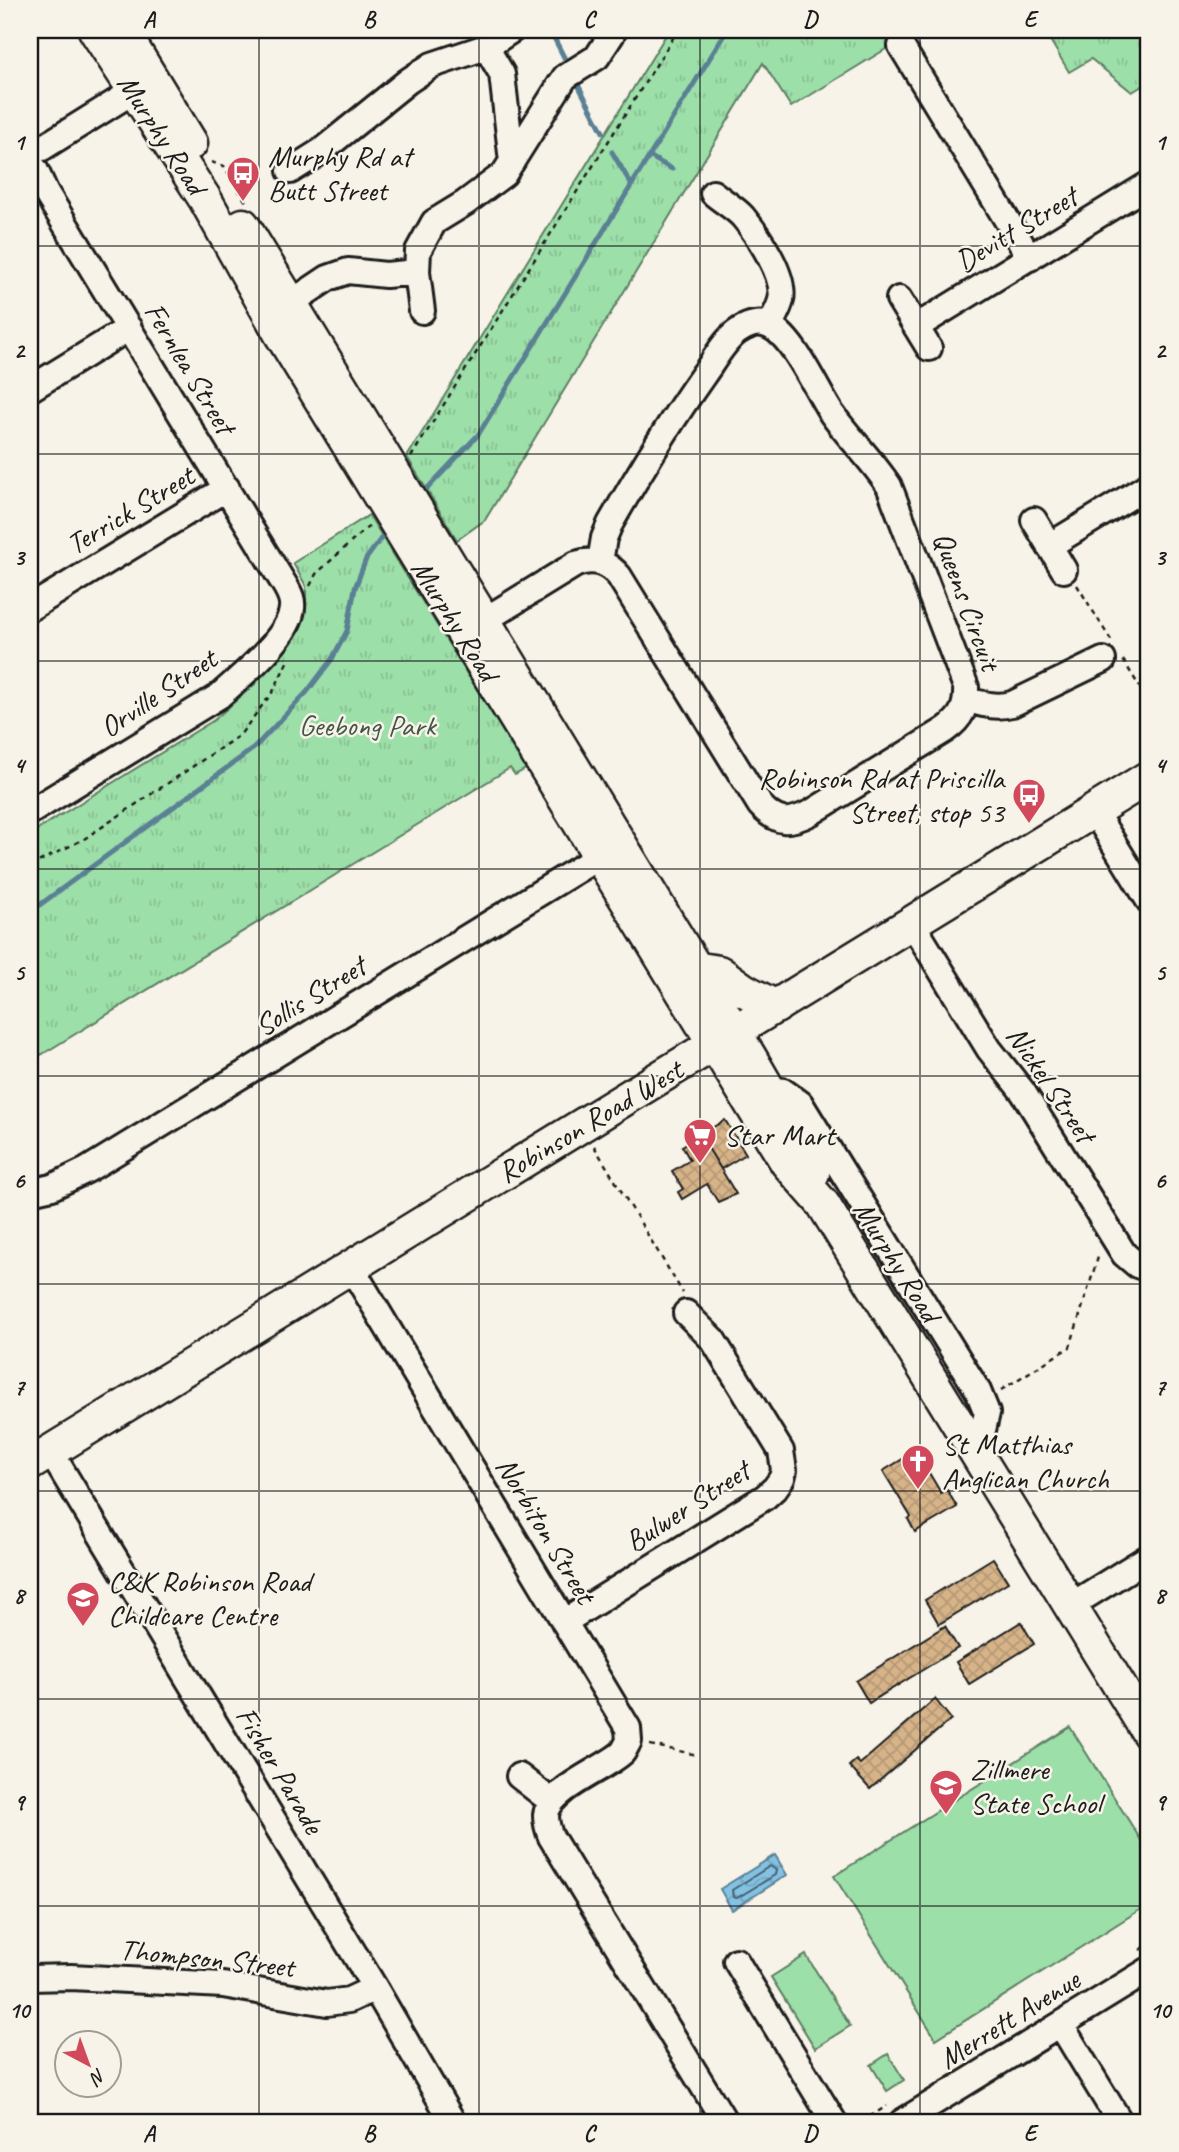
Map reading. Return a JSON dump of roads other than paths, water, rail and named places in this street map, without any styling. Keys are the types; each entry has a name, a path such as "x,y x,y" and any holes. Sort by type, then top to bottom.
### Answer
{"main road":[{"name":"Murphy Road","path":"95,30 212,162 292,302 400,481 474,627"},
{"name":"Murphy Road","path":"122,30 143,85 280,333 474,627 725,1038 769,1088 808,1157 823,1204"},
{"name":"Robinson Road West","path":"40,1457 1149,777"},
{"name":"Murphy Road","path":"609,850 694,968 725,1038 787,1163 823,1204 1149,1734"},
{"path":"694,968 719,972 744,990 776,1007"}],"street":[{"path":"290,171 320,152 408,80 432,65 486,47 512,30"},
{"path":"422,311 417,272 418,251 434,222 504,174 565,77 597,58 612,34"},
{"path":"901,46 1030,257"},
{"path":"486,47 502,75 512,162"},
{"path":"34,157 143,85"},
{"name":"Fernlea Street","path":"34,157 45,191 292,599"},
{"name":"Devitt Street","path":"916,327 1149,184"},
{"path":"474,627 576,564 585,561 600,562 604,538 610,524 670,423 729,339 735,333 755,324 770,326 781,300 782,290 778,274 761,241 741,215 713,193"},
{"path":"292,302 328,278 348,271 386,275 417,272"},
{"path":"899,299 929,348"},
{"name":"Queens Circuit","path":"600,562 619,576 760,805 774,818 794,820 812,812 945,730 961,716 967,700 966,687 889,486 874,462 832,414 794,351 770,326"},
{"path":"30,389 129,328"},
{"path":"1049,546 1149,485"},
{"name":"Terrick Street","path":"30,608 227,488"},
{"path":"1034,520 1064,570"},
{"name":"Orville Street","path":"30,813 219,696 241,677 279,636 290,617 292,599"},
{"path":"967,700 999,707 1012,704 1112,654"},
{"path":"1094,811 1149,901"},
{"name":"Sollis Street","path":"30,1192 52,1187 88,1170 609,850"},
{"name":"Nickel Street","path":"912,923 989,1049 1023,1092 1110,1232 1130,1261 1149,1269"},
{"name":"Murphy Road","path":"769,1088 783,1091 800,1103 984,1401 986,1422 977,1455"},
{"name":"Norbiton Street","path":"351,1267 623,1718 630,1734 624,1752 565,1790 552,1802"},
{"name":"Bulwer Street","path":"564,1622 765,1497 775,1489 782,1478 784,1462 775,1440 713,1340 687,1313"},
{"name":"Fisher Parade","path":"40,1457 375,1988 453,2122"},
{"path":"1070,1606 1149,1557"},
{"path":"519,1776 552,1802 546,1816 551,1838 724,2122"},
{"path":"736,1961 834,2122"},
{"name":"Merrett Avenue","path":"902,2122 1149,1970"},
{"name":"Thompson Street","path":"30,1978 71,1977 223,1985 327,2003 349,2000 375,1988"},
{"path":"1061,2025 1120,2122"}],"water":[{"path":"775,1855 787,1875 732,1910 720,1889"}],"waterway":[{"path":"550,30 567,63"},
{"path":"424,492 478,435 727,30"},
{"path":"576,81 603,132"},
{"path":"612,152 631,184"},
{"path":"649,156 672,169"},
{"path":"30,912 254,748 307,692 332,659 347,631 355,588 366,559 385,533"}],"place":[{"name":"Murphy Rd at Butt Street","path":"243,203"},
{"name":"Robinson Rd at Priscilla Street, stop 53","path":"1029,825"},
{"name":"Star Mart","path":"700,1165"},
{"name":"St Matthias Anglican Church","path":"918,1491"},
{"name":"C&K Robinson Road Childcare Centre","path":"83,1628"},
{"name":"Zillmere State School","path":"946,1816"}],"park label":[{"name":"Geebong Park","path":"367,725"}]}
